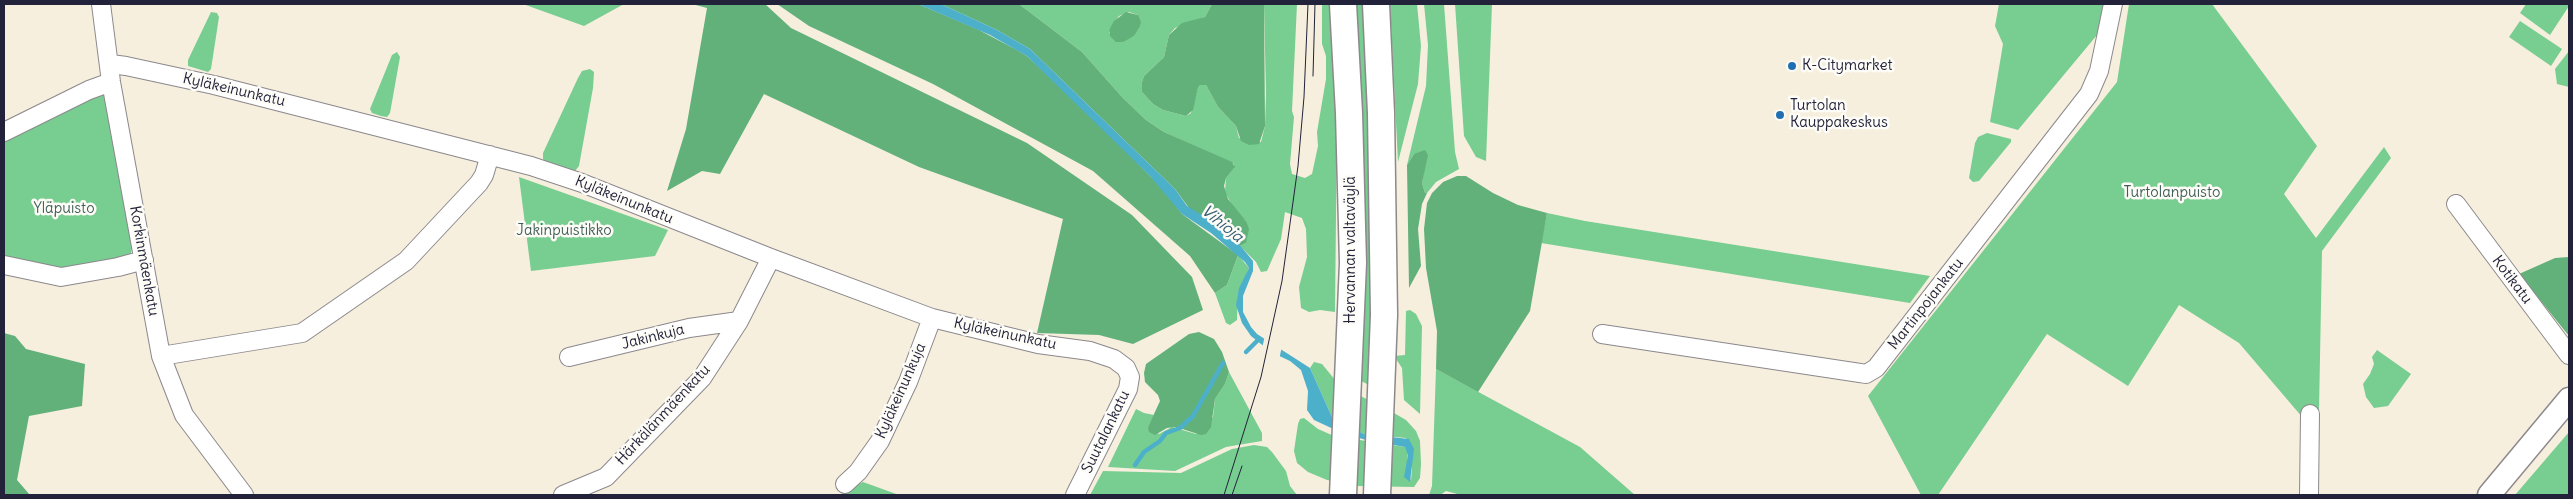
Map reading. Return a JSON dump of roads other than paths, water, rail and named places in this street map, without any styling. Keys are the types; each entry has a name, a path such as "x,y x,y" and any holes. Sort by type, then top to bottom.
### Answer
{"highway":[{"name":"Hervannan valtaväylä","path":"1343,4 1349,114 1352,313 1343,495"},
{"name":"Hervannan valtaväylä","path":"1376,4 1381,113 1384,315 1377,495"}],"main road":[{"path":"2489,495 2569,399"}],"street":[{"name":"Korkinmäenkatu","path":"101,4 111,73 161,356 184,415 244,495"},
{"name":"Martinpojankatu","path":"1602,334 1866,374 1876,368 2089,94 2099,70 2113,4"},
{"name":"Kyläkeinunkatu","path":"111,73 126,66 214,85 490,155 582,183 771,258 932,318 1038,344 1090,351 1114,359 1126,368"},
{"path":"4,132 89,90 111,73"},
{"path":"161,356 302,333 406,261 479,183 484,175 490,155"},
{"name":"Kotikatu","path":"2456,204 2569,355"},
{"name":"Härkälänmäenkatu","path":"563,495 606,477 702,378 739,321 771,258"},
{"path":"4,265 61,277 118,267 144,260"},
{"name":"Kyläkeinunkuja","path":"845,484 858,472 880,441 908,382 932,318"},
{"name":"Jakinkuja","path":"569,357 689,328 739,321"},
{"name":"Suutalankatu","path":"1075,495 1128,389 1130,377 1126,368"},
{"path":"2309,495 2310,414"}],"water":[{"path":"918,4 941,4 997,30 1030,49 1175,189 1187,206 1229,232 1253,261 1253,271 1243,296 1243,312 1251,327 1257,334 1310,368 1332,417 1364,434 1409,439 1414,449 1410,482 1404,477 1408,455 1405,447 1366,440 1342,433 1314,420 1307,410 1308,391 1301,370 1290,361 1271,352 1251,336 1242,323 1236,305 1239,288 1249,268 1245,262 1211,233 1182,214 1150,176 1027,56 990,35"}],"waterway":[{"path":"1246,352 1259,339"},
{"path":"1135,465 1144,452 1160,441 1166,433 1180,428 1193,416 1223,363"}],"tram line":[{"path":"1224,495 1261,377 1282,281 1298,166 1304,97 1308,4"},
{"path":"1313,76 1315,4"},
{"path":"1232,495 1242,466"}],"place":[{"name":"K-Citymarket","path":"1792,66"},
{"name":"Turtolan Kauppakeskus","path":"1780,115"}],"park label":[{"name":"Turtolanpuisto","path":"2172,193"},
{"name":"Yläpuisto","path":"64,209"},
{"name":"Jakinpuistikko","path":"564,231"}],"water label":[{"name":"Vihioja","path":"1222,224"}]}
